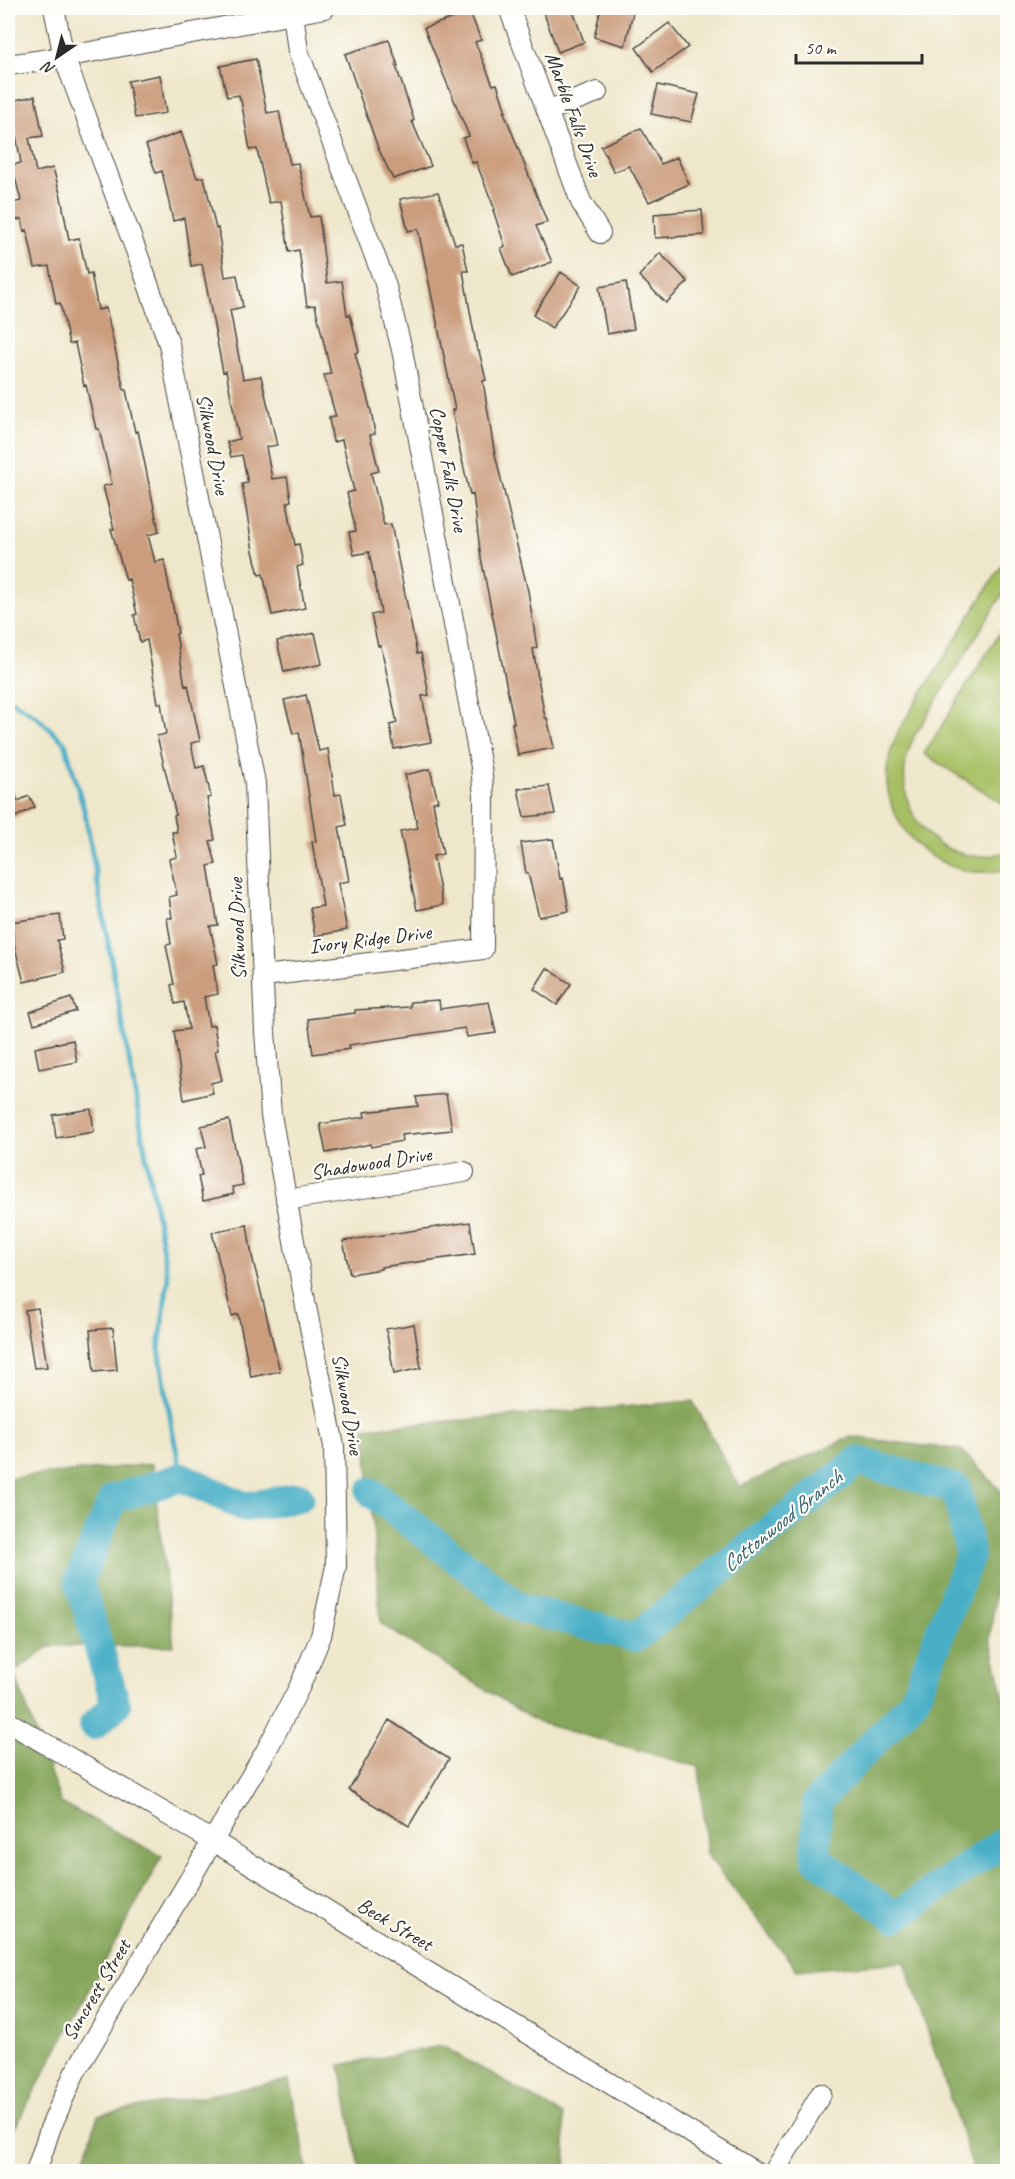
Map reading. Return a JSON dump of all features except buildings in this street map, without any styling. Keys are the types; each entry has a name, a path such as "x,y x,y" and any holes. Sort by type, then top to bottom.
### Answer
{"street":[{"name":"Silkwood Drive","path":"54,8 64,57 169,344 255,783 265,1032 271,1115 334,1446 336,1566 321,1636 299,1688 266,1751 213,1840"},
{"path":"8,65 64,57 325,8"},
{"name":"Marble Falls Drive","path":"508,8 581,202 600,233"},
{"name":"Copper Falls Drive","path":"294,13 298,51 385,283 402,350 481,767 484,796 483,949"},
{"path":"547,111 597,92"},
{"name":"Ivory Ridge Drive","path":"264,976 483,949"},
{"name":"Shadowood Drive","path":"286,1200 464,1172"},
{"name":"Beck Street","path":"8,1722 213,1840 755,2172"},
{"name":"Suncrest Street","path":"36,2172 50,2129 74,2074 213,1840"},
{"path":"774,2172 820,2094"}],"green space":[{"path":"1007,557 1007,587 915,735 906,760 905,784 910,807 921,826 937,842 957,852 981,856 1007,852 1007,869 986,872 965,870 946,864 928,854 900,824 887,784 888,761 901,726"},
{"path":"1007,621 1007,806 924,754"},
{"path":"693,1401 739,1487 850,1437 961,1450 1007,1497 990,1637 1008,1716 1007,2171 974,2171 905,1962 797,1970 707,1855 699,1767 537,1722 381,1624 365,1428"},
{"path":"152,1464 174,1646 50,1646 14,1672 61,1803 162,1856 8,2140 8,1478"},
{"path":"442,2046 563,2115 567,2171 360,2171 340,2065"},
{"path":"289,2080 308,2171 81,2171 98,2115"}],"waterway":[{"path":"8,698 37,717 65,743 85,813 168,1279 159,1348 182,1477"},
{"name":"Cottonwood Branch","path":"371,1492 520,1608 636,1637 858,1461 957,1489 970,1555 914,1700 817,1802 816,1858 895,1917 1008,1839"},
{"name":"Cottonwood Branch","path":"94,1725 116,1705 79,1581 113,1499 182,1477 245,1507 299,1497"}]}
